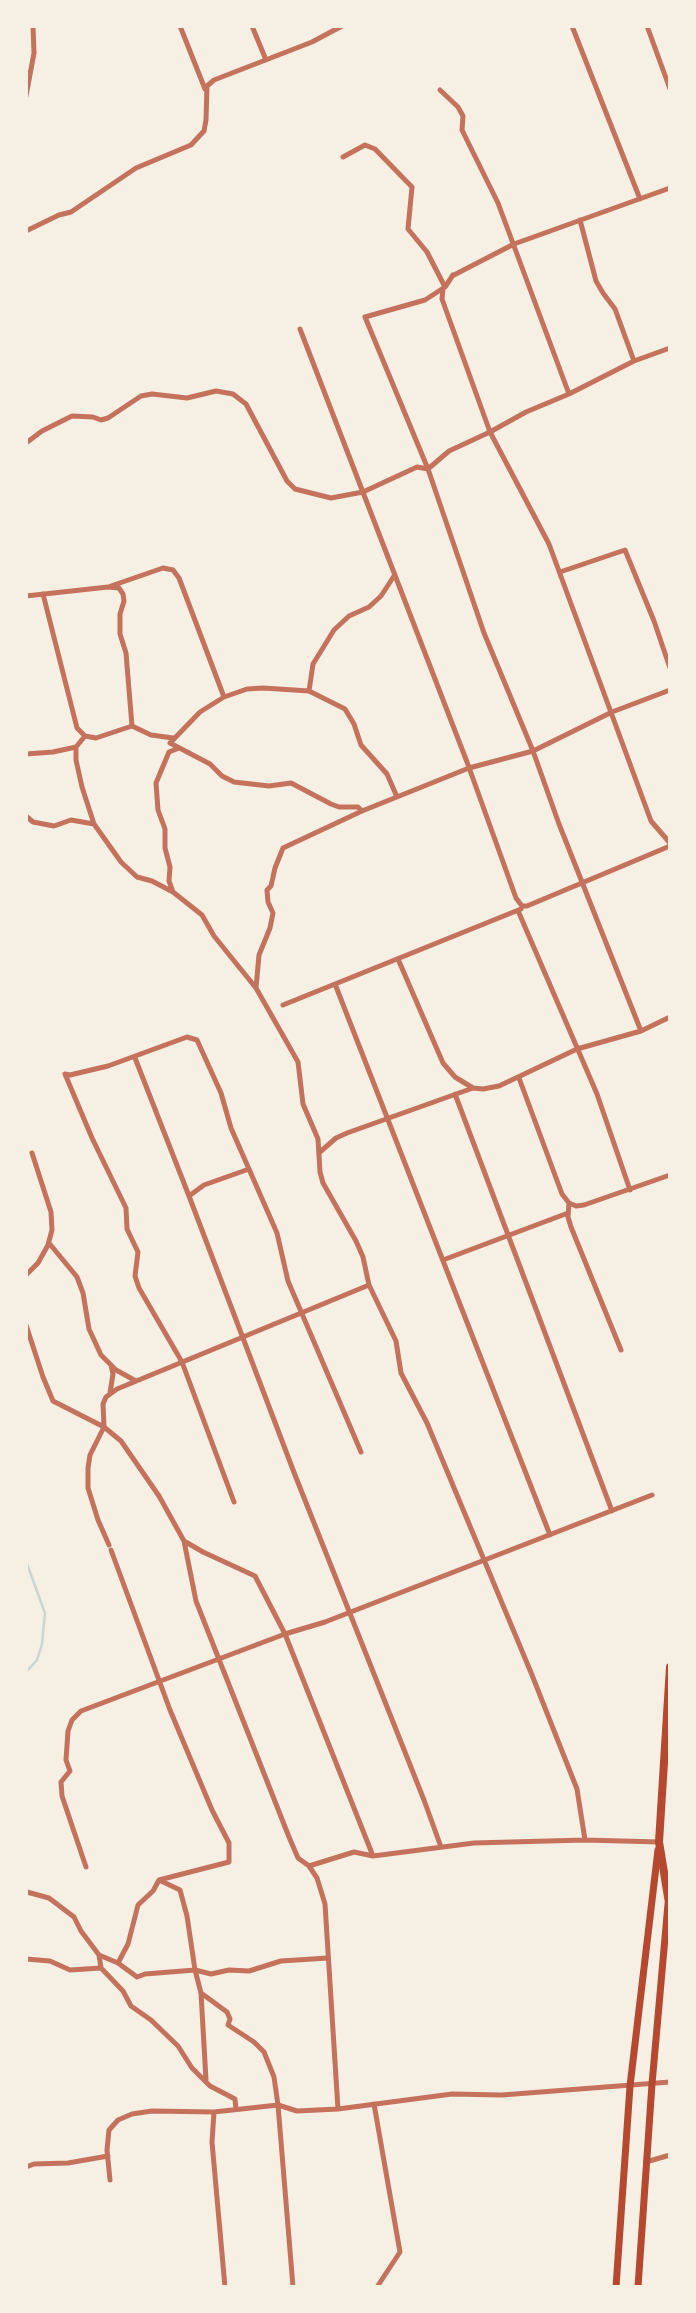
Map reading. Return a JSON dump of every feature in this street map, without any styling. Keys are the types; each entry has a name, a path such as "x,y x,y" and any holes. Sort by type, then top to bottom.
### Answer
{"main road":[{"path":"617,2287 630,2086 659,1843 670,1667"},
{"path":"659,1843 669,1906"},
{"path":"638,2287 652,2084 670,1891"}],"street":[{"path":"26,96 34,54 33,26"},
{"path":"180,26 206,92"},
{"path":"252,26 266,60"},
{"path":"26,231 71,212 136,168 191,145 204,131 207,86 214,80 312,43 342,26"},
{"path":"572,26 640,199"},
{"path":"647,26 670,89"},
{"path":"440,90 461,111 461,130 498,203 569,394"},
{"path":"343,157 365,145 375,149 412,187 408,229 427,252 445,287"},
{"path":"283,1006 670,844 651,821 549,544 490,432 442,299 445,281 514,244 670,188"},
{"path":"580,220 596,281 615,309 634,361"},
{"path":"453,275 445,287 425,300 365,317 428,469 484,633 533,751 641,1031"},
{"path":"300,329 516,898 522,906 527,906"},
{"path":"428,469 449,451 526,412 634,361 670,348"},
{"path":"26,443 42,431 72,416 101,420 108,418 141,396 152,394 187,398 216,391 233,394 246,404 287,481 295,489 331,498 363,492 417,467 428,469"},
{"path":"560,572 625,550 670,668"},
{"path":"108,587 163,568 173,570 179,578 224,697"},
{"path":"309,691 313,664 334,630 349,616 369,607 381,596 394,576"},
{"path":"26,596 108,587 118,588 123,594 120,634 126,653 132,726"},
{"path":"43,594 77,727 85,736 96,738 132,726 151,735 173,738"},
{"path":"362,811 358,807 331,804 290,783 269,786 234,782 222,776 210,764 170,743 200,712 224,697 263,688 309,691 345,709 361,745 387,774 397,797"},
{"path":"256,988 259,955 273,914 267,890 271,886 284,848 362,811 468,768 533,751 612,712 670,690"},
{"path":"26,754 76,747 85,736"},
{"path":"76,747 79,774 94,824 121,862 137,877 173,892 202,915 214,936 256,988 299,1066 303,1104 318,1139 323,1183 363,1257 369,1285 396,1341 401,1373 427,1423 577,1789 585,1840"},
{"path":"173,892 169,881 165,829 159,810 156,783 169,752 179,748"},
{"path":"26,816 33,822 54,826 71,820 94,824"},
{"path":"519,913 597,1094 630,1191"},
{"path":"398,959 443,1063 455,1077 473,1088"},
{"path":"335,984 390,1119 550,1535"},
{"path":"320,1152 336,1138 473,1088 483,1089 519,1077 577,1049 641,1031 670,1017"},
{"path":"234,1502 182,1362 139,1288 135,1276 138,1252 130,1237 125,1208 65,1074 80,1073 135,1058 187,1037 197,1040 221,1093 231,1128 277,1233 288,1281 361,1452"},
{"path":"135,1058 441,1847"},
{"path":"519,1077 562,1194 569,1203 584,1205 670,1175"},
{"path":"455,1094 612,1511"},
{"path":"26,1275 38,1263 49,1244 52,1230 51,1212 32,1153"},
{"path":"190,1196 204,1185 249,1169"},
{"path":"569,1203 571,1227 621,1350"},
{"path":"443,1260 568,1213"},
{"path":"49,1244 78,1277 89,1329 101,1356 136,1381"},
{"path":"110,1393 369,1285"},
{"path":"26,1325 53,1401 104,1427 121,1441 159,1496 184,1541 196,1601 289,1837 298,1858 309,1866 317,1878 325,1904 338,2109"},
{"path":"111,1365 113,1374 110,1393 103,1404 104,1427 90,1455 88,1488 160,1682 212,1810 229,1843 229,1862 159,1880 153,1891 138,1905 128,1944 118,1963"},
{"path":"86,1867 62,1796 61,1782 70,1771 66,1760 68,1731 72,1720 81,1711 285,1634 349,1613 652,1495"},
{"path":"184,1541 255,1576 285,1634 373,1856"},
{"path":"309,1866 354,1852 373,1856 474,1843 585,1840 659,1843"},
{"path":"159,1880 180,1890 187,1916 201,1993 206,2080"},
{"path":"27,1892 49,1898 74,1917 99,1955 101,1968 123,1991 131,2006 177,2046 192,2068 210,2086 235,2099 236,2109"},
{"path":"99,1955 118,1963 137,1977 195,1970 211,1973 248,1970 281,1961 328,1958"},
{"path":"26,1959 50,1961 70,1970 101,1968"},
{"path":"201,1993 227,2012 230,2019 228,2025 264,2052 274,2077 293,2287"},
{"path":"110,2180 109,2130 118,2120 132,2114 152,2111 214,2112 278,2105 298,2111 338,2109 452,2094 502,2095 670,2082"},
{"path":"374,2104 400,2252 377,2287"},
{"path":"214,2112 212,2142 225,2287"},
{"path":"646,2162 670,2155"},
{"path":"26,2167 108,2156"}],"waterway":[{"path":"26,1561 45,1613 42,1644 37,1660 26,1672"}]}
